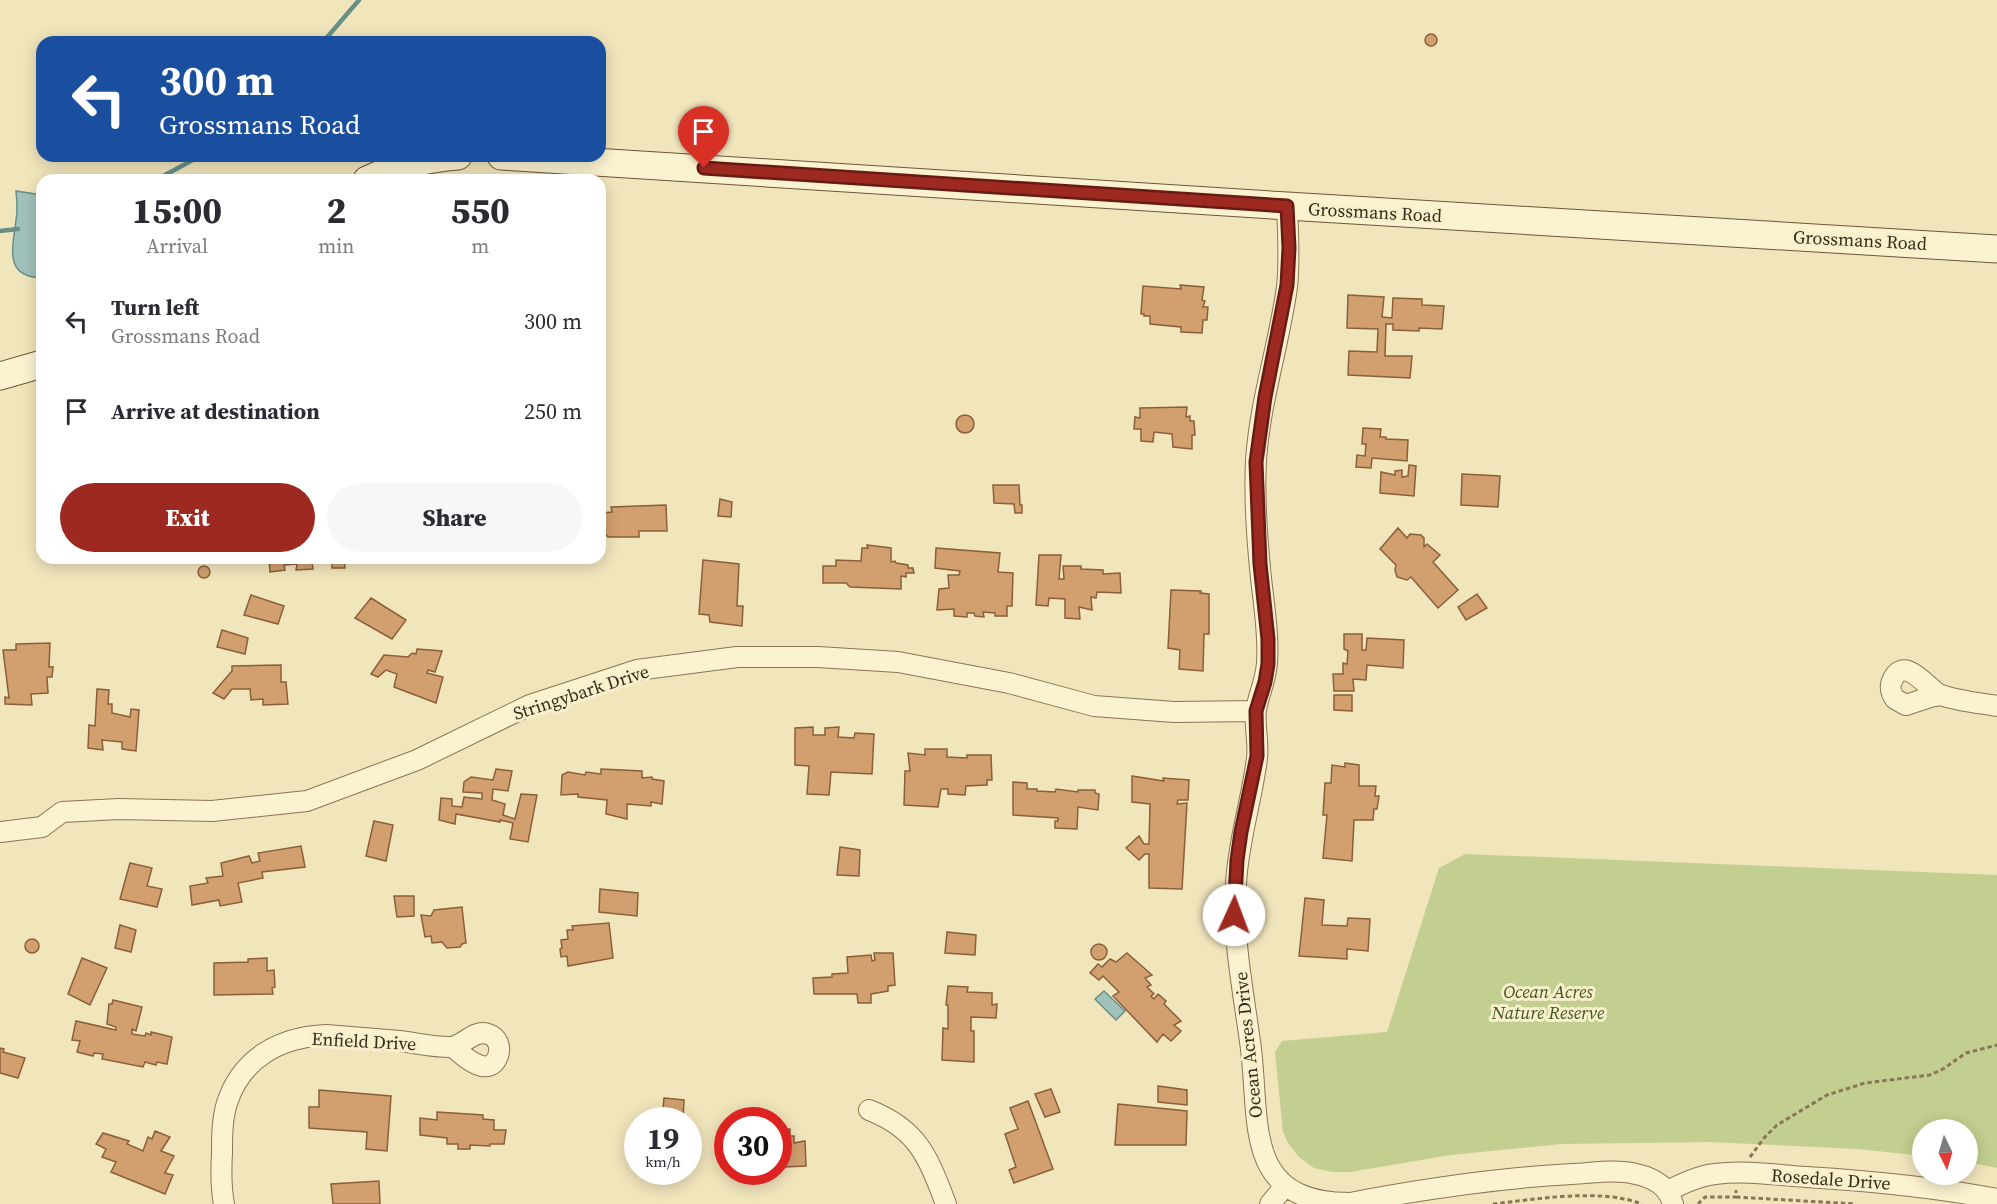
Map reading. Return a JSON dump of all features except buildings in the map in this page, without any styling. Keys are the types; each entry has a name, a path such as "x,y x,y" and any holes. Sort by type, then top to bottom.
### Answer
{"street":[{"path":"382,174 416,162"},
{"name":"Grossmans Road","path":"595,162 1997,249"},
{"name":"Ocean Acres Drive","path":"1287,206 1289,248 1287,285 1265,397 1256,462 1260,564 1268,639 1265,682 1256,711 1257,756 1240,842 1234,915 1251,1050 1257,1131 1268,1164 1276,1178 1285,1186 1308,1198 1335,1203 1350,1203 1532,1176 1618,1172 1652,1179 1661,1184 1670,1198"},
{"path":"0,376 36,366"},
{"name":"Stringybark Drive","path":"0,832 42,827 62,812 119,809 212,811 308,801 417,760 526,706 637,670 738,657 818,657 898,662 1009,683 1094,706 1174,712 1256,711"},
{"path":"1941,695 1997,706"},
{"name":"Enfield Drive","path":"224,1204 222,1130 226,1104 236,1082 256,1058 272,1047 309,1036 347,1036 453,1047"},
{"path":"869,1110 899,1125 920,1146 931,1165 946,1204"},
{"name":"Rosedale Drive","path":"1670,1198 1696,1178 1716,1173 1752,1173 1887,1183 1945,1189 1997,1198"},
{"path":"1270,1204 1285,1186"}],"path":[{"path":"1747,1160 1777,1125 1827,1095 1865,1083 1930,1075 1966,1053 1997,1047"},
{"path":"1493,1204 1546,1198 1612,1196 1642,1204"},
{"path":"1736,1197 1856,1204"}],"green space":[{"name":"Ocean Acres Nature Reserve","path":"1465,854 1997,875 1997,1168 1978,1164 1978,1119 1912,1119 1912,1155 1858,1149 1709,1142 1562,1144 1451,1155 1350,1172 1332,1172 1314,1168 1299,1157 1283,1132 1275,1052 1282,1041 1387,1032 1439,868"}],"water":[{"path":"16,191 36,194 36,277 21,272 13,259"},
{"path":"1104,991 1125,1011 1116,1020 1095,999"}],"waterway":[{"path":"328,36 359,0"},
{"path":"167,174 189,162"},
{"path":"0,231 18,229"}],"route":[{"path":"704,168 1287,206 1289,248 1287,285 1265,397 1256,462 1260,564 1268,639 1268,664 1256,711 1257,756 1241,832 1234,915"}]}
